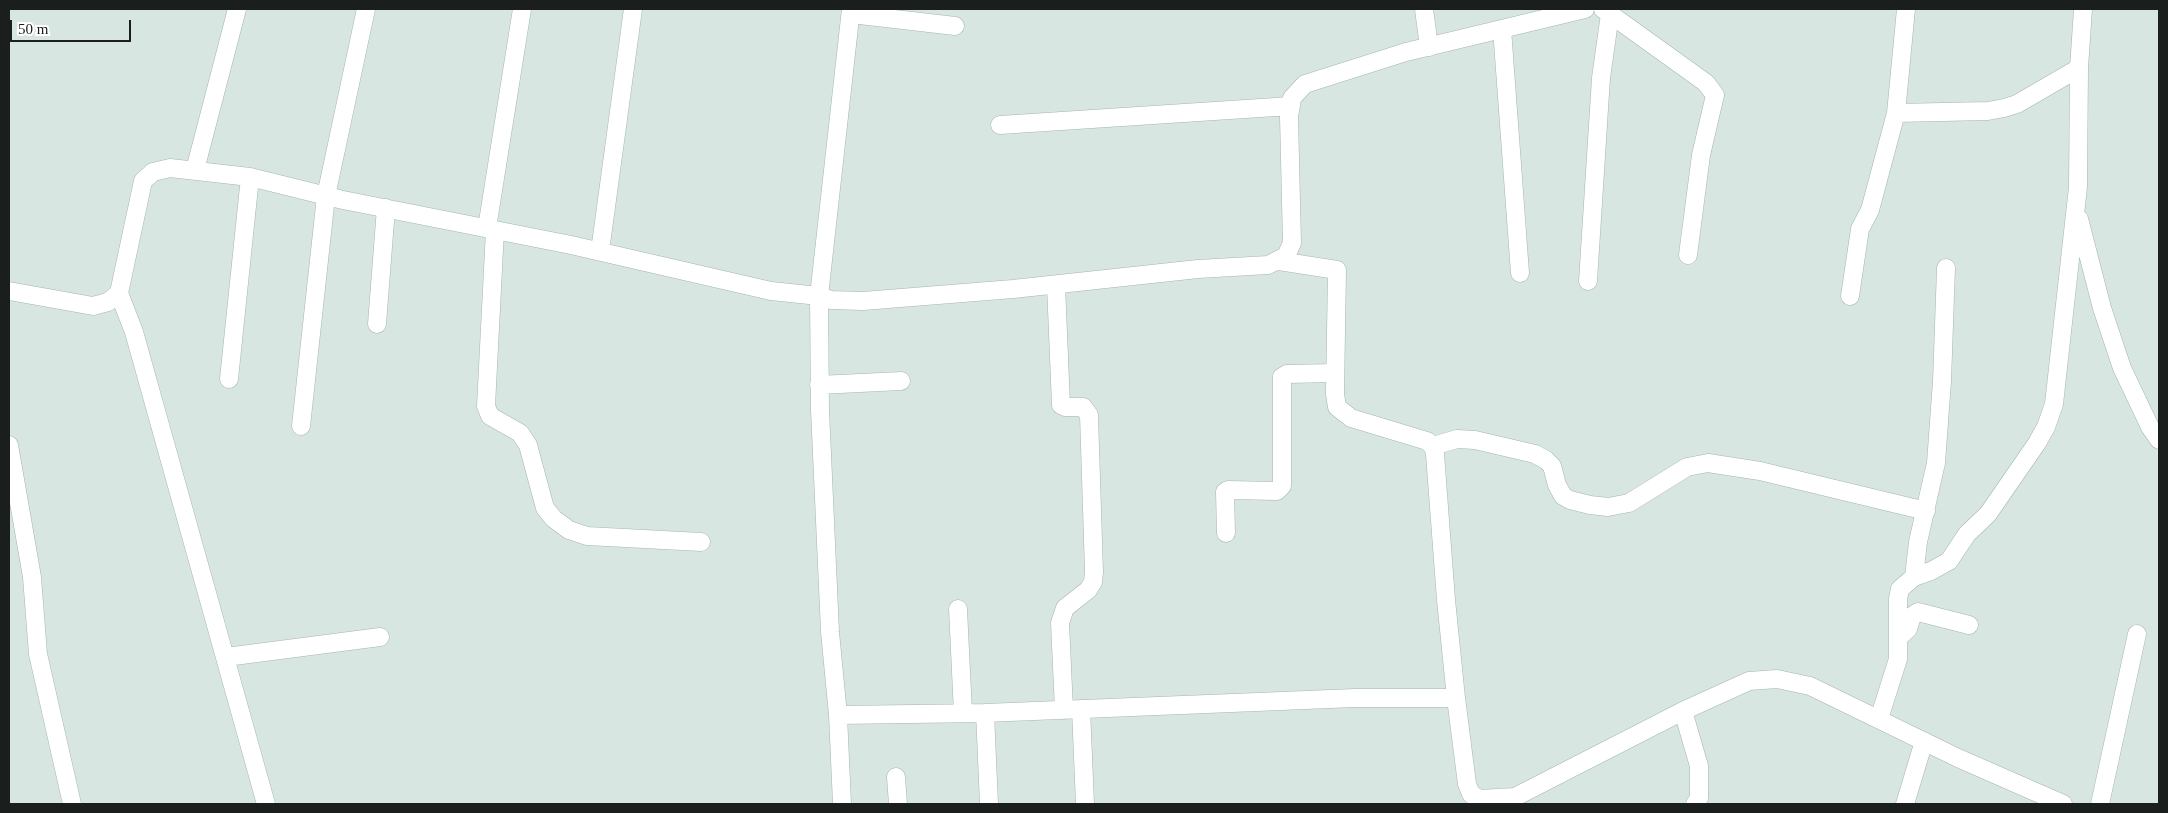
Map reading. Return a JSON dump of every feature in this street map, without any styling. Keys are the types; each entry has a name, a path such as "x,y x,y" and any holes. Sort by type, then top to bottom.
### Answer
{"street":[{"path":"195,170 236,9"},
{"path":"300,426 326,196 366,9"},
{"path":"522,9 491,229 486,406 490,416 520,433 528,445 545,508 554,519 568,530 587,536 701,542"},
{"path":"600,251 633,9"},
{"path":"1424,9 1429,47"},
{"path":"266,804 134,332 119,293 143,181 153,172 170,168 250,177 326,196 600,251 771,291 819,296 831,300 863,302 1056,285 1198,269 1268,265 1286,256 1292,243 1289,117 1292,98 1305,84 1429,47 1584,9"},
{"path":"1850,296 1860,229 1870,210 1896,114 1906,9"},
{"path":"1879,720 1896,665 1899,637 1898,599 1900,589 1914,577 1931,571 1949,561 1960,542 1988,514 2000,498 2046,427 2054,404 2076,209 2079,68 2083,9"},
{"path":"842,804 838,715 830,632 819,385 819,296 851,11 955,26"},
{"path":"1607,11 1706,83 1715,95 1701,155 1688,255"},
{"path":"1588,281 1607,11"},
{"path":"1502,29 1520,273"},
{"path":"1896,114 1988,112 2004,108 2017,104 2079,68"},
{"path":"1000,125 1290,106"},
{"path":"229,379 250,177"},
{"path":"377,324 386,208"},
{"path":"2076,209 2102,308 2122,368 2150,427 2159,440"},
{"path":"1279,261 1337,270 1335,373 1337,407 1351,418 1427,441 1433,446 1456,698 1471,794 1479,799 1515,797 1683,711 1749,682 1777,678 1810,686 1879,720 2062,804"},
{"path":"1914,577 1918,542 1936,463 1942,381 1946,268"},
{"path":"1056,285 1061,405 1065,407 1083,407 1089,415 1093,582 1088,590 1065,608 1060,622 1085,804"},
{"path":"9,291 93,306 108,302 119,293"},
{"path":"1226,533 1225,492 1228,490 1277,491 1282,486 1282,377 1287,374 1335,373"},
{"path":"819,385 901,382"},
{"path":"1433,446 1446,440 1475,440 1535,454 1552,466 1557,485 1563,496 1570,500 1590,505 1608,507 1629,503 1687,468 1708,463 1760,471 1926,510"},
{"path":"10,454 32,577 38,654 72,804"},
{"path":"958,609 963,713"},
{"path":"1899,637 1908,629 1912,616 1918,612 1969,625"},
{"path":"2100,804 2137,634"},
{"path":"226,657 380,637"},
{"path":"838,715 985,713 1354,698 1456,698"},
{"path":"1683,711 1699,766 1699,798 1695,804"},
{"path":"985,713 989,804"},
{"path":"1905,804 1924,741"},
{"path":"896,777 898,804"}]}
